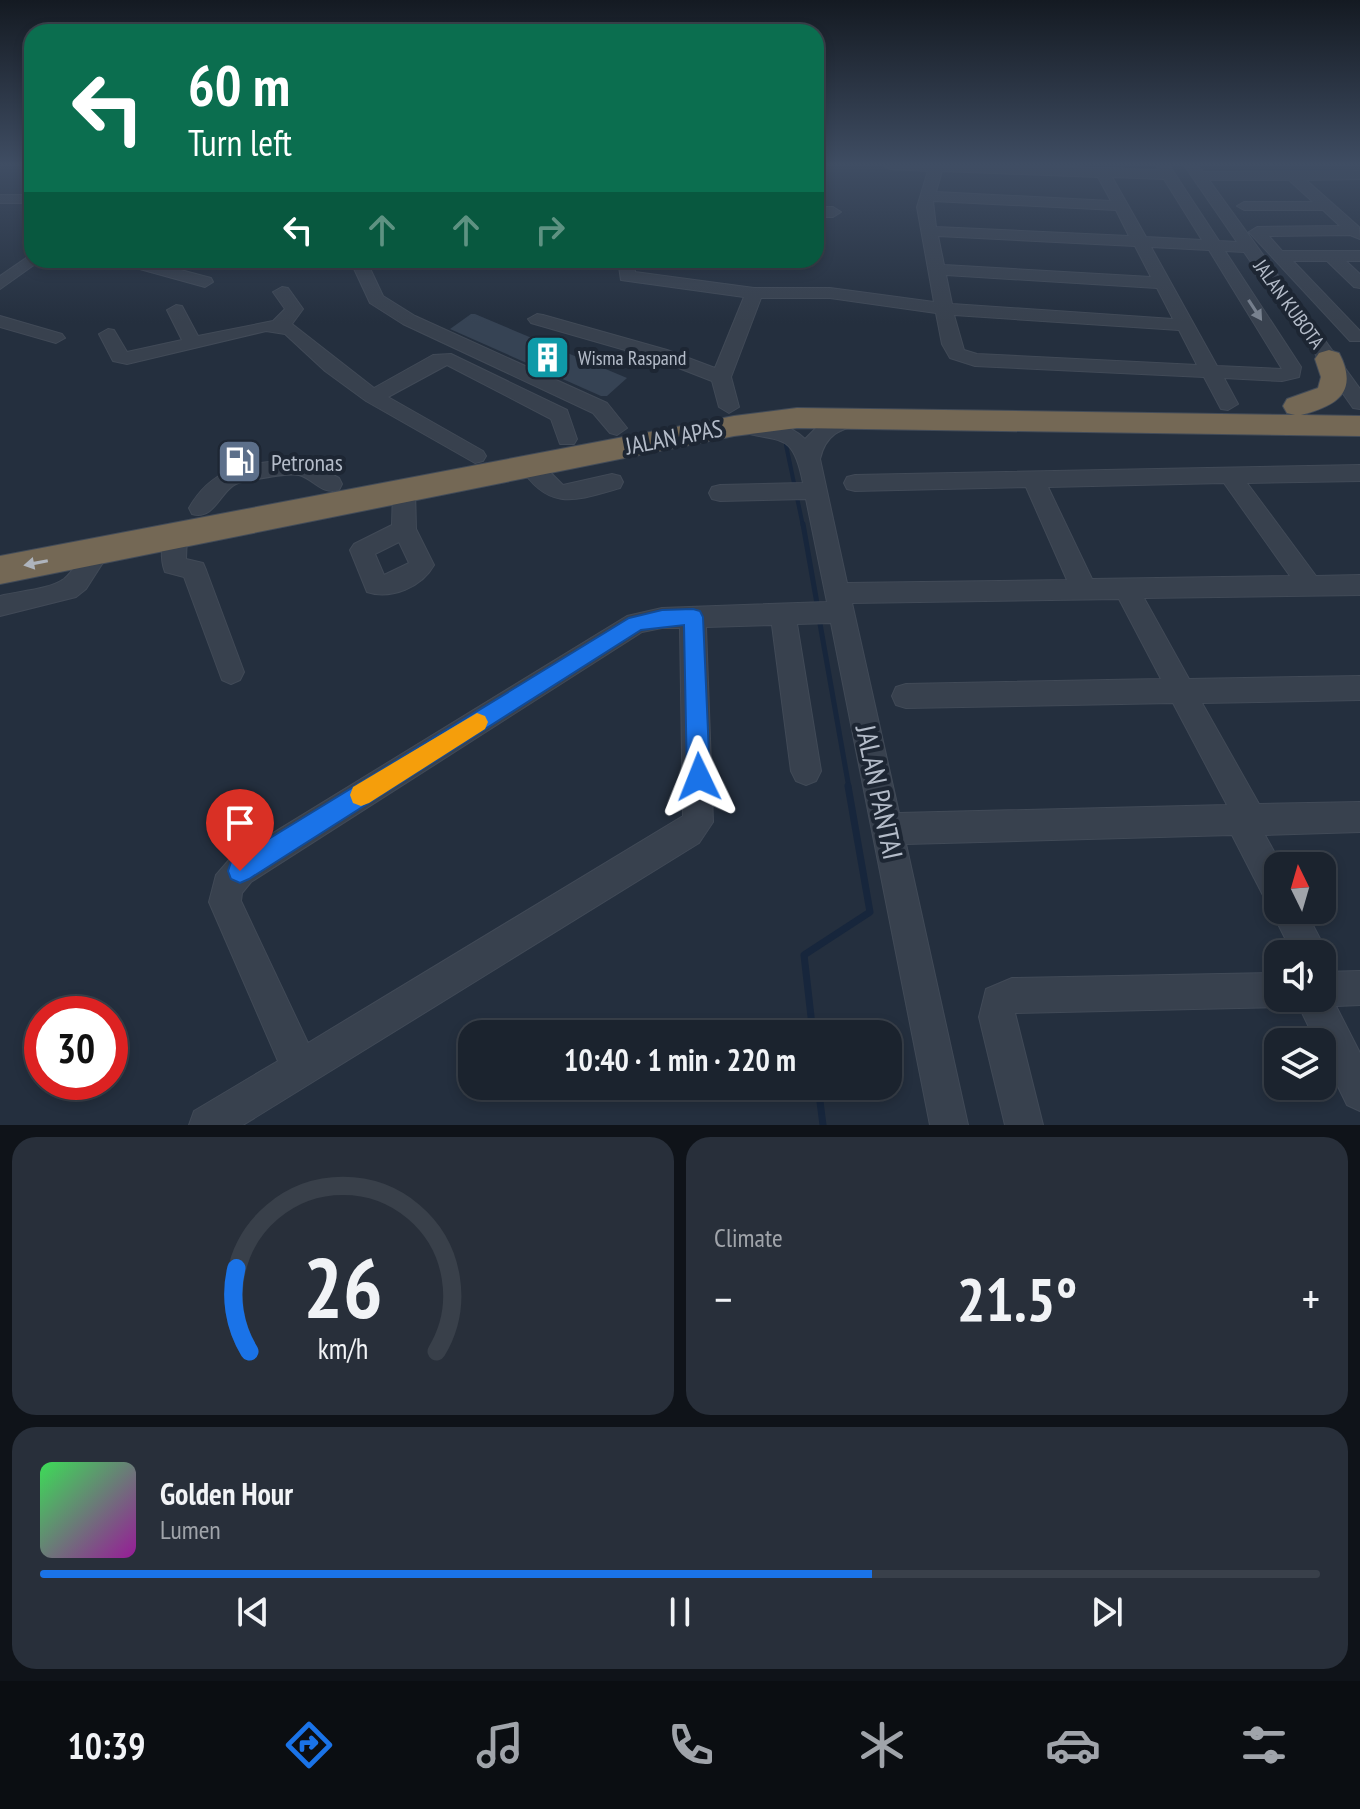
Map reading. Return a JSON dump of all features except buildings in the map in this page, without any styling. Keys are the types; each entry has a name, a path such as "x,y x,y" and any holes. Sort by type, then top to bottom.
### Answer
{"highway":[{"path":"1321,348 1360,382"},
{"path":"1298,406 1331,394 1335,377 1321,348"},
{"name":"JALAN APAS","path":"0,547 567,439 728,403 845,400 1096,403 1237,411 1360,426"},
{"name":"JALAN APAS","path":"0,570 530,465 728,403 797,418 1237,411 1360,405"}],"street":[{"path":"926,218 950,339 957,354 975,360 1213,372 1282,375 1293,370 1233,246 1208,218"},
{"path":"1127,218 1237,411"},
{"name":"JALAN KUBOTA","path":"1218,218 1233,246 1321,348 1360,405"},
{"path":"1339,218 1357,233"},
{"path":"929,231 1233,246"},
{"path":"1321,348 1358,337 1257,232 1357,233"},
{"path":"1279,256 1360,256"},
{"path":"1331,256 1360,283"},
{"path":"0,284 24,265"},
{"path":"153,268 205,282"},
{"path":"362,268 376,299 398,313 600,408 617,428"},
{"path":"626,268 627,276 754,293 830,293 944,309 1187,325"},
{"path":"937,270 1164,283"},
{"path":"279,325 292,315 294,309 282,292"},
{"path":"728,403 754,293"},
{"path":"176,310 193,344"},
{"path":"537,319 616,340 794,436 809,459"},
{"path":"0,321 56,338"},
{"path":"108,334 120,357 135,357 193,344 226,325 279,325 290,329 312,352 373,397 475,456"},
{"path":"373,397 440,359 451,360 560,415 567,439"},
{"path":"809,459 814,438 821,431 855,418"},
{"name":"JALAN PANTAI","path":"809,459 819,609 888,829 949,1125"},
{"path":"530,465 547,489 557,493 612,482"},
{"path":"855,483 1360,473"},
{"path":"1230,476 1310,586"},
{"path":"1034,480 1084,589"},
{"path":"404,490 404,529"},
{"path":"720,493 811,491"},
{"path":"175,534 174,565 194,570 231,672"},
{"path":"0,606 67,590 77,582 99,550"},
{"path":"300,1068 225,902 227,886 240,871 636,623 662,618 1084,589 1360,585"},
{"path":"1126,589 1181,691 1264,860"},
{"path":"806,771 819,609"},
{"path":"208,1125 675,840 698,822 693,617"},
{"path":"906,696 1360,688"},
{"path":"888,829 1360,817"},
{"path":"1024,1125 997,1017 998,1001 1012,996 1264,990"},
{"path":"1336,1011 1360,1092"}],"waterway":[{"path":"786,445 803,526"},
{"path":"803,524 818,609"},
{"path":"819,618 849,788"},
{"path":"811,1020 804,955 870,912 848,786"},
{"path":"820,1100 823,1125"}],"slow traffic":[{"path":"361,795 477,722"}],"place":[{"name":"Wisma Raspand","path":"547,358"},
{"name":"Petronas","path":"240,462"}],"route":[{"path":"240,871 636,623 693,617 699,777"}]}
